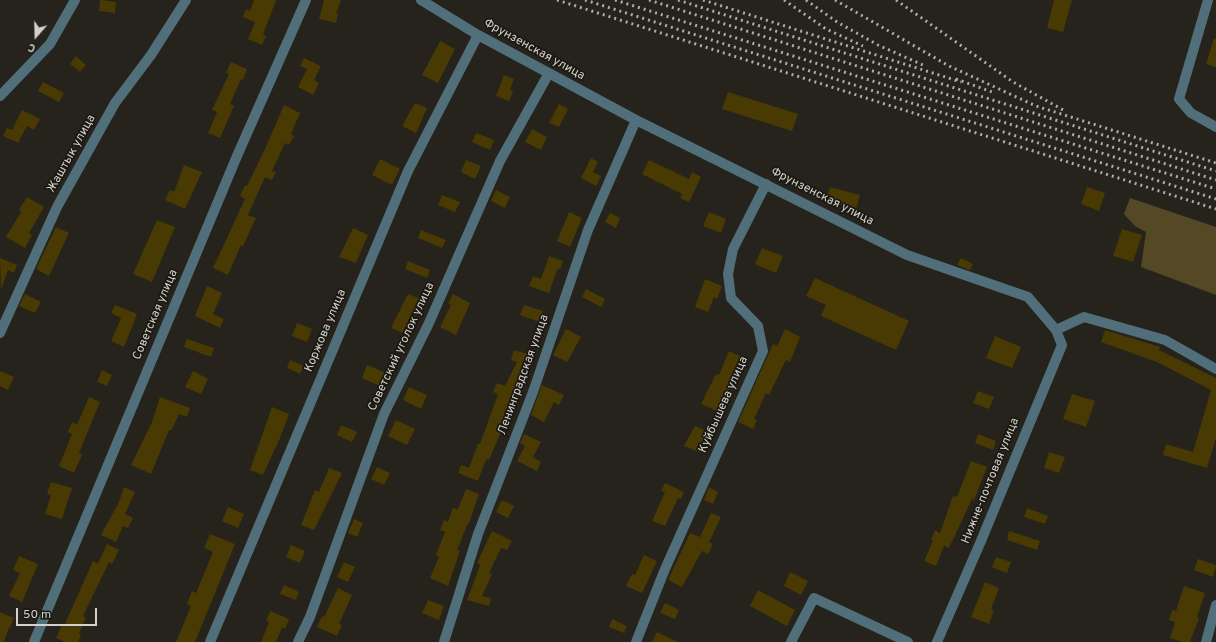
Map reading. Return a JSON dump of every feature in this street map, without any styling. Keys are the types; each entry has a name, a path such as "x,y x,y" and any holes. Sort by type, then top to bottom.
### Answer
{"street":[{"path":"0,96 50,44 76,0"},
{"name":"Жаштык улица","path":"0,333 57,206 115,103 151,55 186,0"},
{"name":"Советская улица","path":"34,642 237,156 306,0"},
{"name":"Фрунзенская улица","path":"421,0 478,35 636,120 907,255 1028,298 1056,330"},
{"path":"1208,0 1179,99 1191,113 1216,126"},
{"name":"Коржова улица","path":"210,642 408,171 478,35"},
{"name":"Советский уголок улица","path":"298,642 310,617 384,414 429,323 500,161 549,73"},
{"name":"Ленинградская улица","path":"444,642 478,534 533,392 588,230 636,120"},
{"name":"Куйбышева улица","path":"636,642 665,569 763,351 758,326 731,298 728,274 733,249 766,184"},
{"path":"1056,330 1084,317 1165,340 1216,369"},
{"name":"Нижне-почтовая улица","path":"937,642 981,541 1062,344 1056,330"},
{"path":"791,642 814,598 908,642"},
{"path":"1210,639 1216,605"}],"shaded area":[{"path":"1130,198 1216,227 1216,295 1141,267 1146,232 1135,226 1124,214"}],"building":[{"path":"100,0 116,2 115,13 99,11"},
{"path":"254,0 276,0 263,35 266,36 262,45 248,39 255,22 243,17 246,9 250,11"},
{"path":"324,0 341,0 336,14 338,14 336,23 319,19"},
{"path":"1054,0 1072,0 1063,32 1047,28"},
{"path":"1214,38 1216,39 1216,67 1206,64"},
{"path":"440,41 455,49 438,83 422,75"},
{"path":"76,56 86,65 80,72 70,64"},
{"path":"304,58 321,66 314,80 319,83 313,95 298,87 307,69 300,66"},
{"path":"231,62 247,69 243,80 241,79 230,104 234,106 220,138 208,133 217,112 212,110 229,74 226,73"},
{"path":"504,75 514,79 510,90 513,91 509,101 496,96"},
{"path":"43,82 64,93 59,102 38,91"},
{"path":"728,92 798,114 792,131 722,109"},
{"path":"415,103 427,108 416,133 402,126"},
{"path":"559,104 568,109 559,127 549,123"},
{"path":"284,105 300,113 291,134 294,136 289,145 285,143 272,171 276,172 272,180 265,177 248,215 256,218 243,246 241,245 228,275 213,268 245,199 240,196 245,185 247,186 265,149"},
{"path":"22,110 40,119 34,130 27,126 18,143 3,136 7,128 12,130"},
{"path":"532,129 547,137 541,150 525,142"},
{"path":"476,133 494,140 490,150 472,142"},
{"path":"591,158 598,162 593,172 601,176 596,186 581,178"},
{"path":"380,159 400,169 392,185 372,175"},
{"path":"466,160 481,166 475,179 461,172"},
{"path":"649,160 689,179 692,172 701,177 689,202 680,198 682,194 642,174"},
{"path":"184,165 202,172 185,209 165,200 170,190 174,192"},
{"path":"830,187 860,195 856,209 826,201"},
{"path":"1087,187 1105,193 1099,211 1081,204"},
{"path":"496,190 510,197 505,208 491,201"},
{"path":"442,195 460,202 455,212 438,205"},
{"path":"27,197 44,207 29,233 32,235 25,248 6,237 21,212 19,210"},
{"path":"569,212 582,218 570,247 557,241"},
{"path":"709,212 726,219 721,233 703,226"},
{"path":"610,213 620,218 616,228 605,222"},
{"path":"157,220 175,227 152,282 133,274"},
{"path":"56,227 69,233 49,276 36,269"},
{"path":"353,228 368,235 356,263 339,257"},
{"path":"1122,229 1142,235 1133,262 1113,256"},
{"path":"421,230 446,240 442,248 418,238"},
{"path":"762,248 783,256 776,273 755,264"},
{"path":"549,256 563,261 560,269 558,268 549,293 529,286 533,276 541,279"},
{"path":"0,258 17,265 14,273 8,270 1,290"},
{"path":"961,258 973,264 970,270 957,265"},
{"path":"408,261 430,270 427,278 405,269"},
{"path":"815,278 909,321 896,350 821,316 826,305 806,296"},
{"path":"705,279 722,286 717,299 714,297 708,312 695,307"},
{"path":"207,286 222,293 213,314 224,319 220,328 195,316"},
{"path":"586,289 605,299 601,307 582,297"},
{"path":"25,294 41,302 35,313 19,306"},
{"path":"408,294 421,299 415,313 412,312 403,333 391,328"},
{"path":"453,294 470,303 456,335 440,327 451,305 448,304"},
{"path":"115,305 137,314 124,347 111,341 121,318 111,313"},
{"path":"524,305 543,311 539,322 520,315"},
{"path":"297,323 312,329 307,342 292,336"},
{"path":"566,329 581,337 567,362 553,355"},
{"path":"785,329 800,337 790,362 786,360 769,395 766,393 754,419 757,420 753,429 738,422 773,344 777,346"},
{"path":"1105,330 1160,347 1159,350 1216,378 1216,438 1207,468 1163,455 1166,444 1193,452 1211,390 1157,362 1101,342"},
{"path":"995,336 1021,347 1012,368 986,358"},
{"path":"187,339 214,348 211,357 184,347"},
{"path":"514,350 531,355 525,373 527,374 514,402 513,401 489,460 486,459 478,481 458,473 461,465 469,468 478,444 480,444 498,394 493,392 497,383 505,386 517,362 511,360"},
{"path":"729,351 742,357 719,412 701,404 716,374 719,375"},
{"path":"290,360 304,366 300,374 287,368"},
{"path":"367,365 386,373 380,386 362,378"},
{"path":"102,370 112,375 107,386 97,382"},
{"path":"0,371 14,377 8,390 0,386"},
{"path":"193,371 208,379 201,394 185,387"},
{"path":"542,385 564,395 559,405 554,402 544,422 531,415"},
{"path":"409,387 427,395 421,409 403,400"},
{"path":"978,391 994,397 989,409 973,403"},
{"path":"1072,394 1095,401 1086,427 1063,419"},
{"path":"89,397 100,402 79,453 82,455 74,473 59,466 72,434 68,432 72,422 77,425"},
{"path":"160,397 190,408 187,417 179,414 171,431 169,430 151,474 131,465 152,422"},
{"path":"272,407 289,414 263,475 250,470"},
{"path":"396,420 415,429 407,445 388,436"},
{"path":"341,425 357,432 352,442 337,435"},
{"path":"695,426 709,432 701,453 684,446"},
{"path":"524,434 541,442 533,457 541,462 537,471 517,461 525,446 520,443"},
{"path":"978,434 996,441 993,450 975,443"},
{"path":"1049,452 1065,457 1059,473 1044,468"},
{"path":"971,461 987,467 974,500 972,499 949,548 944,546 936,566 924,561 933,541 931,540 935,530 940,533 953,496 957,497"},
{"path":"377,467 390,473 384,485 371,479"},
{"path":"329,468 342,473 314,530 301,525 315,490 319,492"},
{"path":"51,482 72,488 62,519 45,514 51,495 47,494"},
{"path":"665,483 684,492 681,499 678,498 665,526 652,521 665,492 661,491"},
{"path":"124,487 135,492 125,514 133,518 128,528 123,526 116,542 101,535 119,502"},
{"path":"709,487 718,492 713,504 704,500"},
{"path":"466,489 479,494 469,523 457,550 460,551 448,586 430,578 439,557 436,555 445,532 440,530 444,520 448,522 453,508 458,509"},
{"path":"502,500 514,506 508,518 496,512"},
{"path":"228,507 244,514 238,528 222,521"},
{"path":"1027,508 1048,516 1045,524 1024,517"},
{"path":"711,513 721,517 709,542 713,544 708,554 702,551 682,587 668,580 690,533 700,537"},
{"path":"354,519 363,523 357,537 348,533"},
{"path":"492,531 512,541 507,550 501,548 489,573 492,574 482,596 491,598 489,606 467,600 480,565 477,563"},
{"path":"1009,531 1040,541 1037,550 1007,540"},
{"path":"210,534 235,544 195,642 176,642 191,606 187,604 192,591 196,593 213,552 204,548"},
{"path":"107,544 119,550 112,564 109,562 83,616 86,618 79,633 81,634 78,642 65,642 56,638 62,625 64,626 93,561 98,564"},
{"path":"291,545 305,551 300,563 286,557"},
{"path":"644,555 657,561 642,593 626,586 632,574 635,575"},
{"path":"19,556 38,564 22,602 9,596 20,573 13,570"},
{"path":"996,557 1011,562 1007,573 992,567"},
{"path":"1198,559 1216,565 1213,577 1194,570"},
{"path":"344,562 355,567 348,582 337,577"},
{"path":"790,572 808,581 801,595 784,586"},
{"path":"985,582 999,588 991,609 994,610 989,624 971,617"},
{"path":"284,585 299,592 296,600 280,594"},
{"path":"1184,586 1205,593 1197,617 1199,618 1190,642 1182,642 1170,638 1175,622 1169,620 1172,610 1176,611"},
{"path":"338,588 352,595 339,624 342,625 337,636 317,627 322,616 324,617"},
{"path":"758,590 795,610 787,626 750,606"},
{"path":"428,600 444,606 439,620 422,613"},
{"path":"665,603 679,610 675,619 660,613"},
{"path":"270,611 289,619 285,629 282,627 276,642 261,642 269,622 266,621"},
{"path":"0,612 14,618 4,642 0,642"},
{"path":"612,619 627,626 624,633 609,627"},
{"path":"657,632 678,642 652,642"}],"railway":[{"path":"557,0 1216,209"},
{"path":"585,0 1216,199"},
{"path":"615,0 1216,189"},
{"path":"649,0 1216,180"},
{"path":"678,0 1216,171"},
{"path":"703,0 961,82"},
{"path":"784,0 826,29 863,46"},
{"path":"806,0 837,22 878,45 923,65"},
{"path":"835,0 949,66 1036,106 1216,163"},
{"path":"896,0 1013,82 1065,111"},
{"path":"956,79 995,93"}]}
